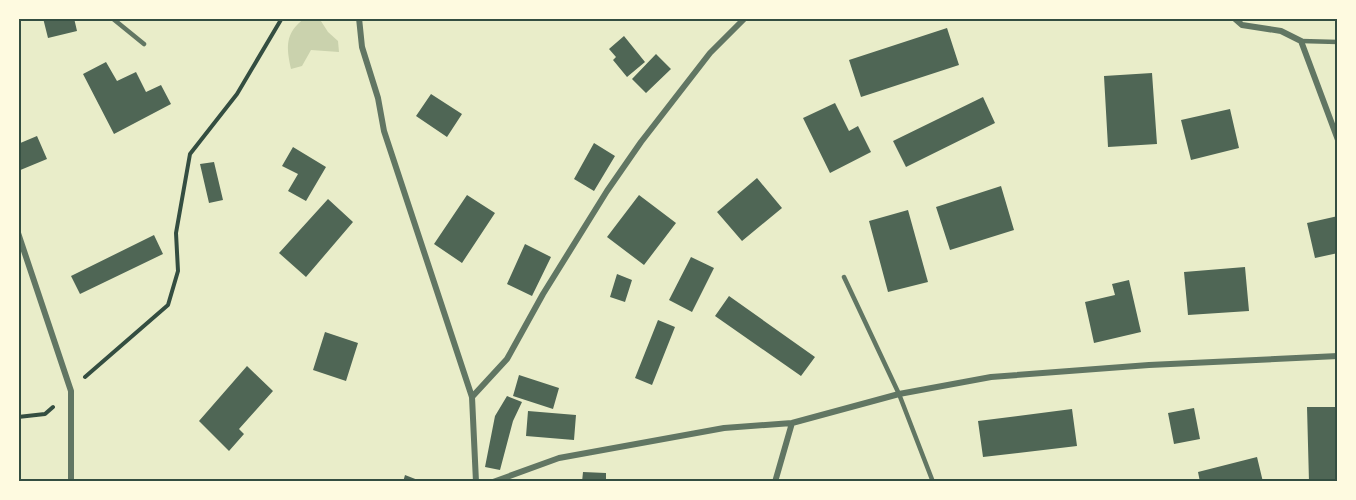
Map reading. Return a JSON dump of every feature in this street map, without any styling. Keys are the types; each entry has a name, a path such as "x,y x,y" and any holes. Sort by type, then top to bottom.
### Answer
{"street":[{"path":"359,18 362,47 378,98 384,131 472,397 476,482"},
{"path":"472,397 507,359 543,294 641,142 710,53 745,18"},
{"path":"1234,18 1242,25 1281,31 1301,41 1338,140"},
{"path":"18,233 71,391 71,482"},
{"path":"493,482 560,458 724,428 792,423 899,394 991,377 1149,365 1338,356"},
{"path":"775,482 792,423"}],"lane":[{"path":"112,18 144,44"},
{"path":"1301,41 1338,42"},
{"path":"844,277 899,394 933,482"}],"path":[{"path":"96,366 168,305 178,271 176,233 190,154 237,94 282,18"}],"green space":[{"path":"305,18 319,18 328,32 338,41 339,52 311,50 302,66 291,69 288,53 290,35"}],"building":[{"path":"43,18 74,18 77,31 48,38"},
{"path":"947,28 959,65 861,97 849,60"},
{"path":"624,36 645,62 627,77 613,60 616,57 609,49"},
{"path":"656,54 671,69 646,93 632,79"},
{"path":"106,62 117,81 136,72 146,92 161,85 171,104 114,134 83,74"},
{"path":"1152,73 1157,144 1108,147 1104,76"},
{"path":"431,94 462,114 447,137 416,116"},
{"path":"983,97 995,123 906,167 893,141"},
{"path":"835,103 849,131 858,126 871,152 830,173 803,118"},
{"path":"1230,109 1239,148 1191,160 1181,120"},
{"path":"37,136 47,159 18,171 18,144"},
{"path":"594,143 615,156 594,191 574,179"},
{"path":"293,147 326,167 306,201 288,191 298,174 282,166"},
{"path":"214,162 223,200 209,203 200,164"},
{"path":"757,178 782,208 742,241 717,212"},
{"path":"1001,186 1014,230 950,250 936,207"},
{"path":"467,195 495,213 462,263 434,244"},
{"path":"639,195 676,223 644,265 607,237"},
{"path":"328,199 353,222 306,277 279,253"},
{"path":"908,210 928,282 888,292 869,221"},
{"path":"1338,216 1338,253 1315,258 1307,223"},
{"path":"154,235 163,254 80,294 71,276"},
{"path":"525,244 551,257 532,296 507,284"},
{"path":"691,257 714,268 692,312 669,300"},
{"path":"1245,267 1249,311 1188,315 1184,272"},
{"path":"617,274 632,280 625,302 610,297"},
{"path":"1129,280 1141,332 1094,343 1085,302 1115,295 1112,284"},
{"path":"729,296 815,357 801,376 715,316"},
{"path":"658,320 675,327 652,385 635,378"},
{"path":"325,332 358,343 346,381 313,370"},
{"path":"247,366 273,391 239,429 244,434 229,451 199,421"},
{"path":"519,375 559,388 553,409 513,396"},
{"path":"507,396 522,402 513,421 500,470 485,467 495,416"},
{"path":"1307,407 1338,407 1338,482 1309,482"},
{"path":"1194,408 1200,439 1174,444 1168,413"},
{"path":"1072,409 1077,446 983,457 978,421"},
{"path":"528,411 576,415 574,440 526,436"},
{"path":"1257,457 1263,482 1200,482 1198,472"},
{"path":"583,472 606,473 606,482 582,482"},
{"path":"405,475 423,482 403,482"}]}
